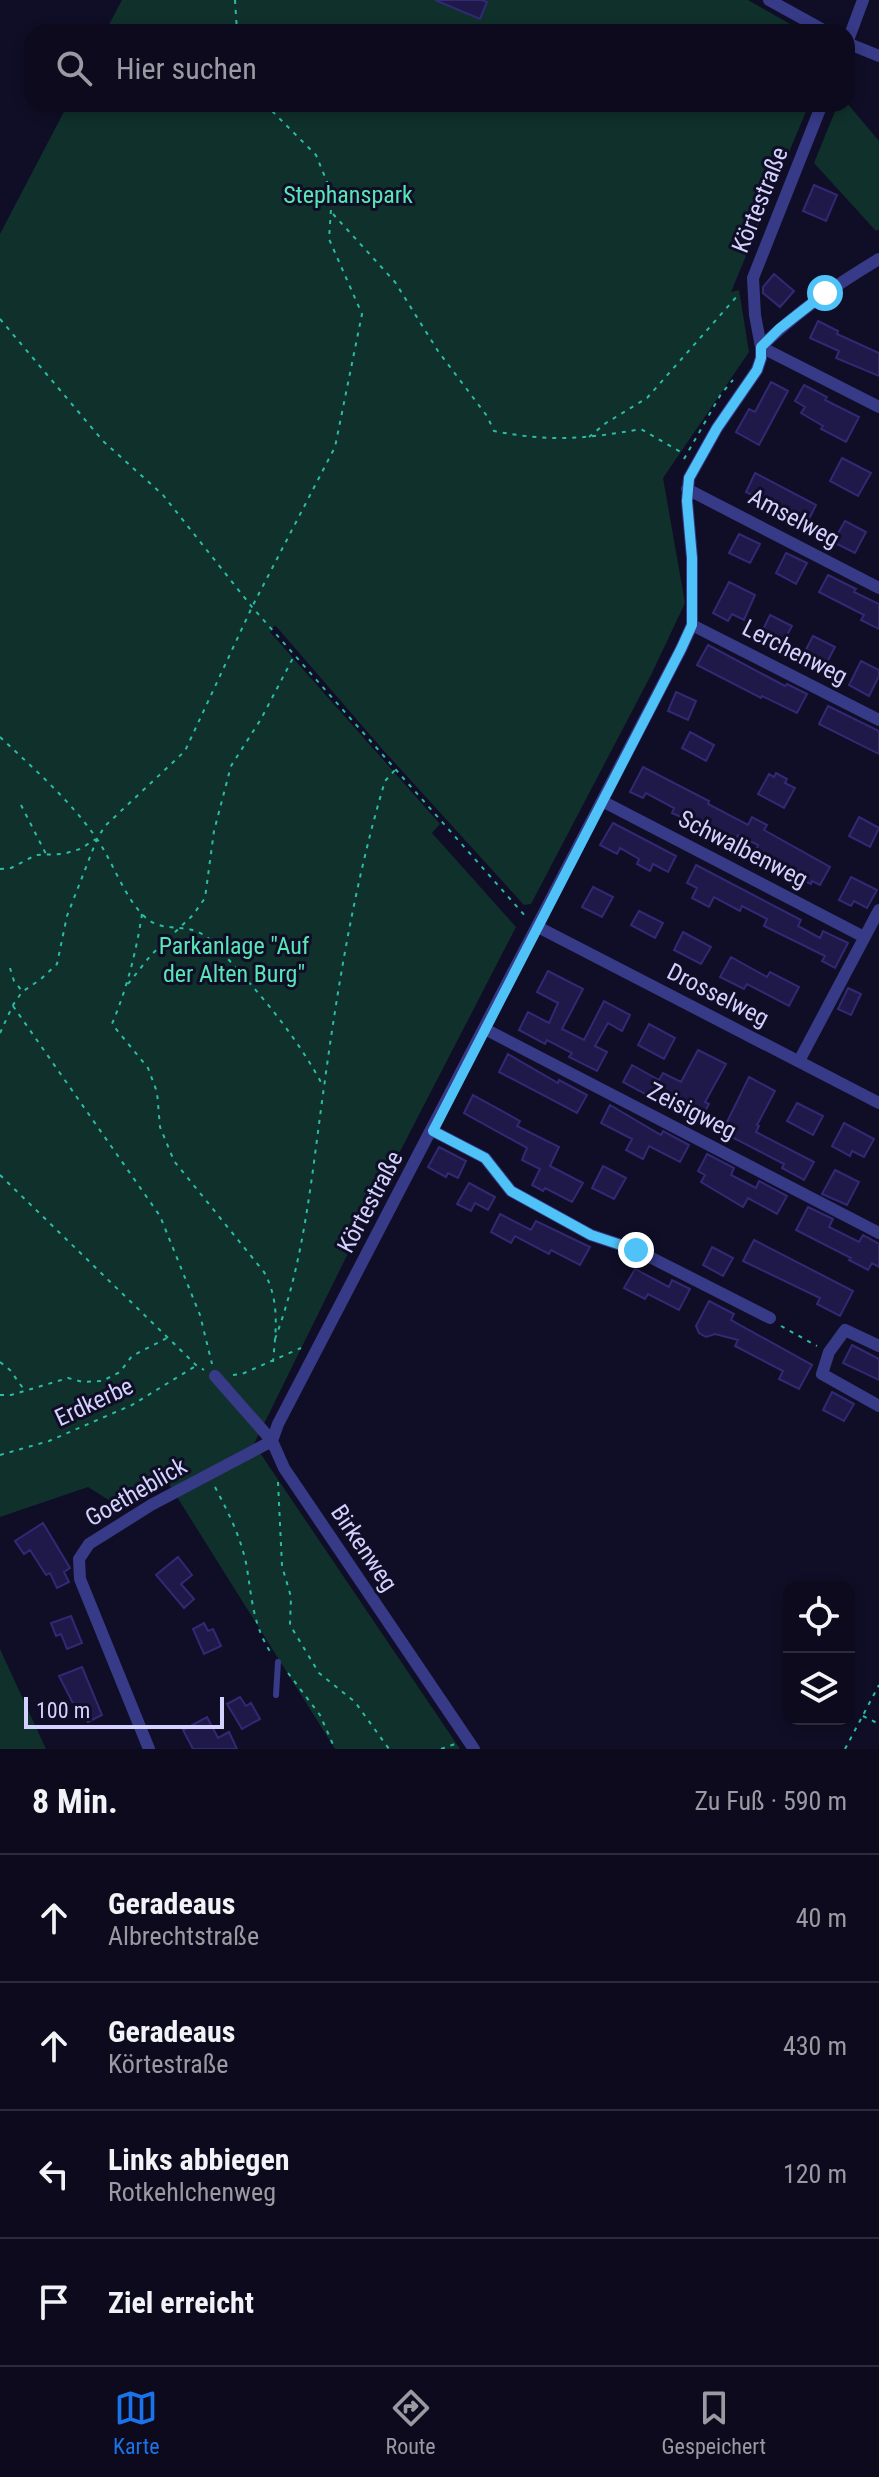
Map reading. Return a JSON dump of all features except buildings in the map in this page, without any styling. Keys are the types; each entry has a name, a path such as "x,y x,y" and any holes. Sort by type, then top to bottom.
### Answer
{"street":[{"path":"769,0 812,24"},
{"path":"854,24 863,0"},
{"path":"855,46 879,56"},
{"name":"Körtestraße","path":"272,1441 285,1410 433,1131 692,625 692,558 687,489 695,463 757,370 761,347 753,278 819,112"},
{"path":"878,261 825,293 761,347 879,407"},
{"name":"Amselweg","path":"687,489 879,588"},
{"name":"Lerchenweg","path":"692,625 879,720"},
{"name":"Schwalbenweg","path":"602,801 872,930"},
{"path":"799,1061 872,930 879,910"},
{"name":"Drosselweg","path":"538,927 879,1103"},
{"name":"Zeisigweg","path":"485,1029 879,1233"},
{"path":"433,1131 485,1158 511,1191 591,1235 636,1250 770,1318"},
{"path":"879,1346 845,1330 829,1352 822,1374 879,1406"},
{"name":"Birkenweg","path":"215,1376 272,1441 284,1468 474,1749"},
{"name":"Goetheblick","path":"149,1749 80,1579 79,1559 89,1544 151,1505 272,1441"}],"lane":[{"path":"276,1695 278,1662"}],"path":[{"path":"235,0 236,24"},
{"path":"0,1033 22,992 57,964 67,916 105,826 185,751 252,607 335,447 362,314 329,239 332,194 316,155 273,112"},
{"path":"331,212 395,282 438,351 487,416 494,431 524,437 587,439 641,429 685,454"},
{"path":"587,439 606,423 647,398 692,351 753,278"},
{"path":"0,319 103,441 163,495 252,607 538,927"},
{"path":"682,463 721,394 741,370"},
{"path":"128,985 151,955 180,928 205,898 214,831 231,766 296,654"},
{"path":"0,737 63,797 97,839 142,914 154,925 192,929 205,935 233,965 297,1041 324,1087"},
{"path":"275,1339 290,1300 306,1215 358,880 385,781 396,769"},
{"path":"21,805 46,855"},
{"path":"0,869 11,868 36,855 80,849 97,839"},
{"path":"142,914 128,985 112,1024 148,1068 157,1092 160,1127 174,1161 268,1279 276,1307 273,1362"},
{"path":"10,968 22,992"},
{"path":"13,1005 160,1216 200,1315 215,1376"},
{"path":"0,1175 196,1365 215,1376 242,1374 308,1343"},
{"path":"770,1318 829,1352"},
{"path":"0,1395 68,1378 83,1382 102,1381 120,1372 132,1356 168,1338"},
{"path":"0,1362 25,1391"},
{"name":"Erdkerbe","path":"0,1455 49,1441 132,1405 196,1365"},
{"path":"210,1475 237,1529 246,1563 255,1623 278,1662 320,1715 335,1749"},
{"path":"278,1482 282,1566 291,1597 290,1625 319,1673 355,1702 389,1749"},
{"path":"845,1749 879,1685"},
{"path":"863,1716 879,1724"}],"green space":[{"path":"122,0 748,0 790,24 109,24"},
{"path":"64,112 806,112 731,292 739,290 749,352 663,478 685,603 651,675 531,904 524,905 275,625 270,632 440,824 432,833 516,927 360,1229 254,1444 460,1749 335,1749 167,1481 120,1507 88,1487 0,1517 0,234"},
{"path":"835,112 855,112 879,141 879,229 876,231 814,163"},
{"path":"0,1649 46,1749 0,1749"}],"route":[{"path":"636,1250 591,1235 511,1191 485,1158 433,1131 692,625 692,558 687,489 695,463 757,370 761,347 825,293"}],"park label":[{"name":"Stephanspark","path":"348,195"},
{"name":"Parkanlage \"Auf der Alten Burg\"","path":"234,960"}]}
